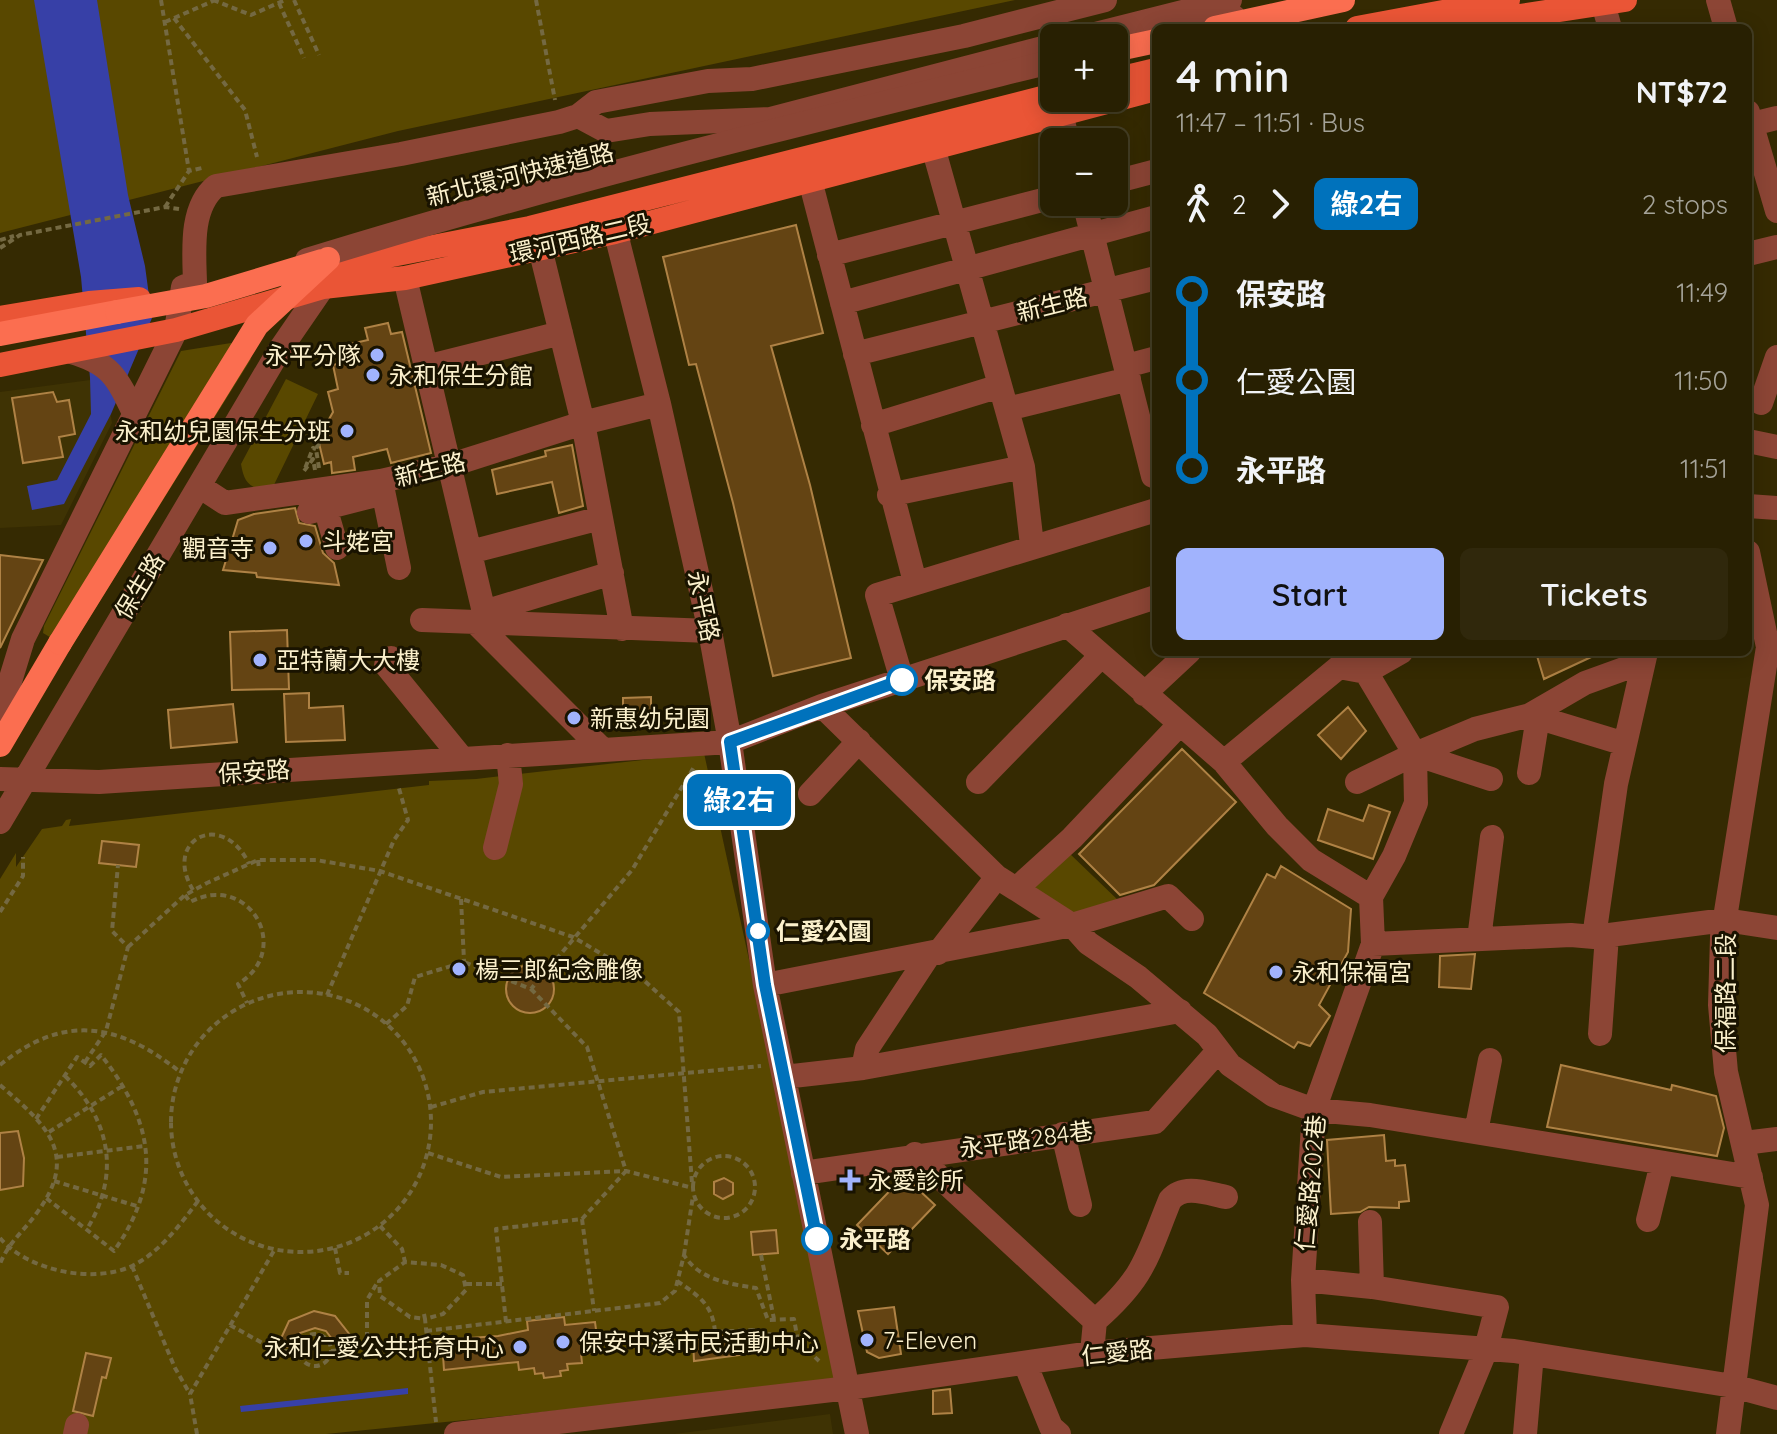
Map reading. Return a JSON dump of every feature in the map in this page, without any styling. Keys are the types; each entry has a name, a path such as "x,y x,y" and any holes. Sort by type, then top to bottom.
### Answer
{"highway":[{"path":"1233,24 1343,0"},
{"path":"1128,45 1152,39"},
{"name":"新北環河快速道路","path":"0,334 324,272 433,224 1040,68"},
{"path":"0,745 257,325 324,272"}],"main road":[{"path":"1403,24 1508,15 1610,1"},
{"path":"1462,24 1508,15"},
{"path":"1128,77 1152,71"},
{"name":"環河西路二段","path":"1128,93 1152,90"},
{"name":"環河西路二段","path":"0,318 89,303 178,296 324,272 530,228 1040,108"},
{"name":"環河西路二段","path":"0,365 176,330 324,272 405,278 615,232 933,147 1040,110"}],"street":[{"path":"0,714 23,639 176,330 178,296 183,287 195,282 198,212 206,194 216,186 401,154 569,119 596,102 708,81 767,76 964,36 1105,0"},
{"path":"1128,26 1230,0"},
{"path":"1205,24 1306,0"},
{"path":"1718,0 1725,24"},
{"path":"1610,1 1610,24"},
{"path":"569,119 606,131 650,124 770,119 1040,49"},
{"path":"117,312 188,297 430,222 682,153 1040,67"},
{"path":"1752,121 1777,118"},
{"path":"1752,129 1774,187 1777,211"},
{"path":"933,147 1023,467 1032,545"},
{"path":"1128,178 1152,172"},
{"path":"810,180 889,495 915,582"},
{"path":"829,255 1040,200"},
{"name":"永平路","path":"609,207 659,404 710,631 730,742 765,985 857,1434"},
{"path":"1087,216 1127,372 1148,416 1152,464"},
{"path":"842,303 1152,218"},
{"path":"1752,253 1777,247"},
{"path":"540,248 583,423 622,629"},
{"name":"保生路","path":"0,822 324,272"},
{"path":"405,278 451,465 483,620 603,750"},
{"name":"新生路","path":"855,354 1152,279"},
{"path":"426,367 561,333"},
{"path":"71,352 97,359 112,373 134,413"},
{"path":"1762,403 1777,357"},
{"path":"873,425 1127,372 1152,360"},
{"name":"新生路","path":"199,486 225,503 382,487 583,423 659,404"},
{"path":"1752,442 1777,447"},
{"path":"889,495 1023,467"},
{"path":"337,548 317,509 382,487 399,568"},
{"path":"1752,506 1777,508"},
{"path":"902,680 877,595 1003,558 1032,545 1152,511"},
{"path":"470,552 601,518"},
{"name":"保福路二段","path":"1728,1434 1733,1386 1767,1206 1751,1177 1726,1072 1720,1005 1725,920 1764,632 1752,572"},
{"path":"483,620 612,573"},
{"name":"保安路","path":"0,779 99,782 391,761 730,742 822,706 1152,598"},
{"path":"422,620 710,631"},
{"path":"1067,625 1100,657 1224,762 1277,826 1311,860 1371,897"},
{"path":"1144,694 1185,656"},
{"path":"1224,762 1339,667 1385,656"},
{"path":"978,782 1100,657"},
{"path":"1357,782 1475,729 1534,716 1585,683 1645,657"},
{"path":"1600,1034 1601,936 1616,784 1645,657"},
{"path":"391,658 386,665 461,757"},
{"path":"1360,662 1415,754 1416,803 1394,856 1371,897 1373,944 1601,936 1725,920 1777,928"},
{"path":"822,706 1006,883 1072,925 1088,943 1180,1011 1207,1035 1230,1065 1273,1095 1314,1110 1476,1132 1751,1177"},
{"path":"1534,716 1625,744"},
{"path":"1529,773 1534,716"},
{"path":"863,1068 867,1049 933,954 1006,883 1072,838 1179,725"},
{"path":"810,794 859,741"},
{"path":"1415,754 1491,779"},
{"path":"495,848 511,784 508,755"},
{"path":"1479,939 1492,837"},
{"path":"765,985 1072,925 1168,896 1192,919"},
{"name":"仁愛路202巷","path":"1305,1335 1303,1280 1314,1110 1373,944"},
{"path":"783,1070 863,1068 1180,1011"},
{"name":"永平路284巷","path":"803,1173 915,1154 1155,1122 1218,1051"},
{"path":"1476,1132 1490,1060"},
{"path":"1063,1134 1080,1205"},
{"path":"1744,1143 1777,1139"},
{"path":"915,1154 1095,1321"},
{"path":"1648,1220 1662,1163"},
{"path":"1092,1353 1095,1321 1124,1295 1146,1265 1170,1200 1176,1193 1189,1190 1226,1197"},
{"path":"1370,1222 1372,1287"},
{"path":"1303,1280 1372,1287 1497,1307 1485,1352 1451,1434"},
{"name":"仁愛路","path":"446,1428 849,1388 1092,1353 1305,1335 1532,1354 1733,1386 1777,1398"},
{"path":"1525,1434 1532,1354"},
{"path":"1025,1363 1051,1427 1059,1434"}],"path":[{"path":"161,0 189,171 165,207"},
{"path":"165,22 213,0 251,15 285,0"},
{"path":"294,0 319,55"},
{"path":"536,0 569,119"},
{"path":"279,3 304,58"},
{"path":"174,18 245,110 257,159 244,161"},
{"path":"189,171 216,166"},
{"path":"0,240 165,207 198,212"},
{"path":"0,248 20,235"},
{"path":"319,443 314,451 319,466"},
{"path":"327,995 380,871 408,820 391,761"},
{"path":"531,989 632,870 694,766"},
{"path":"193,890 182,864 187,846 201,835 216,834 233,839 249,864"},
{"path":"0,912 23,876 23,857"},
{"path":"258,860 259,869"},
{"path":"85,1062 106,1031 128,947 185,895 258,860 316,860 380,871 573,937 639,976 679,1012 693,1188 684,1255 675,1291 660,1303 426,1331"},
{"path":"118,865 112,931 128,947"},
{"path":"185,895 190,902 213,894 228,896 243,902 254,913 264,942 262,958 238,984 247,1003"},
{"path":"461,899 464,962"},
{"path":"386,1024 407,1006 415,977 464,962 531,989 587,1047 626,1171"},
{"path":"286,993 327,995 349,1001 386,1024 408,1047 423,1076 431,1107 428,1153 418,1180 402,1205 380,1226 335,1248 305,1252 275,1249 233,1231 198,1201 181,1172 172,1139 172,1105 180,1072 196,1044 219,1021 247,1003 286,993"},
{"path":"0,1065 26,1043 67,1030 106,1031 150,1048 180,1072"},
{"path":"36,1119 77,1057 90,1066 101,1055 124,1085 141,1123 148,1169 133,1224 114,1251 46,1198"},
{"path":"431,1107 483,1092 783,1070"},
{"path":"65,1076 91,1106 107,1150 107,1187 87,1229"},
{"path":"0,1085 49,1132 57,1157 54,1181 46,1198 7,1247 0,1264"},
{"path":"49,1132 124,1085"},
{"path":"57,1157 145,1146"},
{"path":"428,1153 501,1177 626,1171 693,1188 705,1211 715,1217 735,1216 751,1203 756,1183 745,1164 726,1156 708,1161 693,1188"},
{"path":"506,1322 496,1229 582,1219 626,1171"},
{"path":"54,1181 140,1207"},
{"path":"0,1238 7,1247 59,1271 100,1273 132,1266 174,1235 198,1201"},
{"path":"582,1219 594,1312"},
{"path":"380,1226 402,1249 405,1262"},
{"path":"335,1248 340,1273 349,1273"},
{"path":"190,1394 275,1249"},
{"path":"684,1255 689,1264 718,1282 756,1288 768,1320 794,1319 800,1343"},
{"path":"761,1255 774,1319"},
{"path":"367,1348 367,1300 379,1281 405,1262 463,1275 466,1290 443,1314 424,1317 395,1308 380,1296 379,1281"},
{"path":"132,1266 175,1368 190,1394 197,1434"},
{"path":"677,1281 704,1299 711,1311 715,1335 766,1332 800,1343 820,1363"},
{"path":"466,1284 502,1284"},
{"path":"424,1317 446,1428"},
{"path":"230,1325 275,1350 299,1352"},
{"path":"728,1335 746,1333"},
{"path":"318,1335 327,1340 331,1351 325,1363 315,1367 302,1359 299,1352 303,1340 318,1335"},
{"path":"331,1351 427,1342"}],"shaded area":[{"path":"0,0 1015,0 398,131 0,233"},
{"path":"34,0 97,0 128,195 145,266 152,318 111,414 64,504 32,510 27,486 57,480 91,414 81,277"},
{"path":"231,343 251,359 70,649 43,633 44,626 181,351"},
{"path":"105,378 112,423 61,525 0,528 0,392"},
{"path":"286,379 318,394 271,491 264,490 247,481 241,464"},
{"name":"仁愛公園","path":"704,753 841,1382 326,1434 0,1434 0,879 16,853 16,867 42,829 62,826 71,819 69,826 429,785 429,781 476,779"},
{"path":"1068,852 1121,903 1057,920 1025,888"},
{"path":"408,1388 408,1394 241,1412 240,1406"},
{"path":"830,1414 833,1434 674,1434"}],"building":[{"path":"796,225 823,333 771,346 810,485 851,658 773,676 733,503 696,364 689,365 663,257"},
{"path":"388,323 391,334 402,332 431,453 391,463 387,449 353,457 355,470 332,473 331,462 324,464 318,439 333,412 328,392 338,389 333,365 345,362 341,346 368,340 365,328"},
{"path":"53,392 57,402 69,400 75,434 59,437 63,457 23,463 12,398"},
{"path":"572,445 583,506 559,513 552,482 497,494 492,470 546,456 545,451"},
{"path":"295,508 299,523 315,526 323,553 334,563 339,585 257,577 256,573 223,570 238,520 254,514"},
{"path":"0,555 43,560 0,648"},
{"name":"亞特蘭大大樓","path":"287,630 289,689 232,690 230,632"},
{"path":"1537,656 1593,656 1544,679"},
{"name":"亞特蘭大大樓","path":"309,693 309,708 343,706 345,740 286,742 284,694"},
{"path":"651,697 651,714 623,715 623,698"},
{"name":"亞特蘭大大樓","path":"233,704 237,742 171,748 168,710"},
{"path":"1348,707 1366,731 1341,759 1318,735"},
{"path":"1182,749 1236,802 1154,885 1120,895 1079,854"},
{"path":"1369,805 1390,812 1373,859 1318,840 1328,809 1363,821"},
{"path":"102,841 139,845 136,867 99,863"},
{"name":"永和保福宮","path":"1281,866 1351,909 1348,952 1319,1005 1330,1016 1310,1046 1298,1042 1294,1048 1204,993 1267,874 1275,878"},
{"path":"1475,954 1471,989 1439,987 1440,956"},
{"path":"530,965 547,972 554,989 547,1006 530,1013 513,1006 506,989 513,972"},
{"path":"1561,1065 1671,1090 1672,1085 1716,1096 1724,1128 1717,1156 1547,1127"},
{"path":"18,1131 24,1158 23,1186 0,1190 0,1133"},
{"path":"1384,1135 1386,1161 1395,1160 1395,1166 1405,1165 1409,1201 1399,1202 1399,1208 1369,1207 1360,1212 1331,1214 1327,1140"},
{"path":"904,1176 935,1205 888,1254 857,1225"},
{"path":"724,1178 733,1183 733,1194 723,1199 714,1194 714,1182"},
{"path":"776,1230 778,1253 753,1255 751,1232"},
{"path":"894,1307 901,1354 879,1358 867,1352 858,1311"},
{"path":"314,1311 335,1316 354,1340 335,1343 326,1331 315,1328 300,1333 295,1347 277,1347 289,1321"},
{"path":"564,1317 565,1325 595,1322 599,1352 581,1354 582,1363 567,1364 568,1370 560,1371 561,1376 544,1378 543,1373 535,1374 534,1368 519,1370 518,1362 444,1370 442,1340 498,1336 528,1330 527,1321"},
{"path":"752,1333 755,1353 694,1361 693,1339"},
{"path":"86,1353 111,1358 106,1378 102,1377 93,1416 73,1411"},
{"path":"950,1389 952,1413 933,1414 933,1391"}],"bus line":[{"name":"綠2右","path":"817,1239 765,985 730,742 822,706 902,680"}],"place":[{"name":"永平分隊","path":"377,355"},
{"name":"永和保生分館","path":"373,375"},
{"name":"永和幼兒園保生分班","path":"347,431"},
{"name":"斗姥宮","path":"306,541"},
{"name":"觀音寺","path":"270,548"},
{"name":"亞特蘭大大樓","path":"260,660"},
{"name":"保安路","path":"902,680"},
{"name":"新惠幼兒園","path":"574,718"},
{"name":"仁愛公園","path":"758,931"},
{"name":"楊三郎紀念雕像","path":"459,969"},
{"name":"永和保福宮","path":"1276,972"},
{"name":"永愛診所","path":"850,1180"},
{"name":"永平路","path":"817,1239"},
{"name":"7-Eleven","path":"867,1340"},
{"name":"保安中溪市民活動中心","path":"563,1342"},
{"name":"永和仁愛公共托育中心","path":"520,1347"}]}
